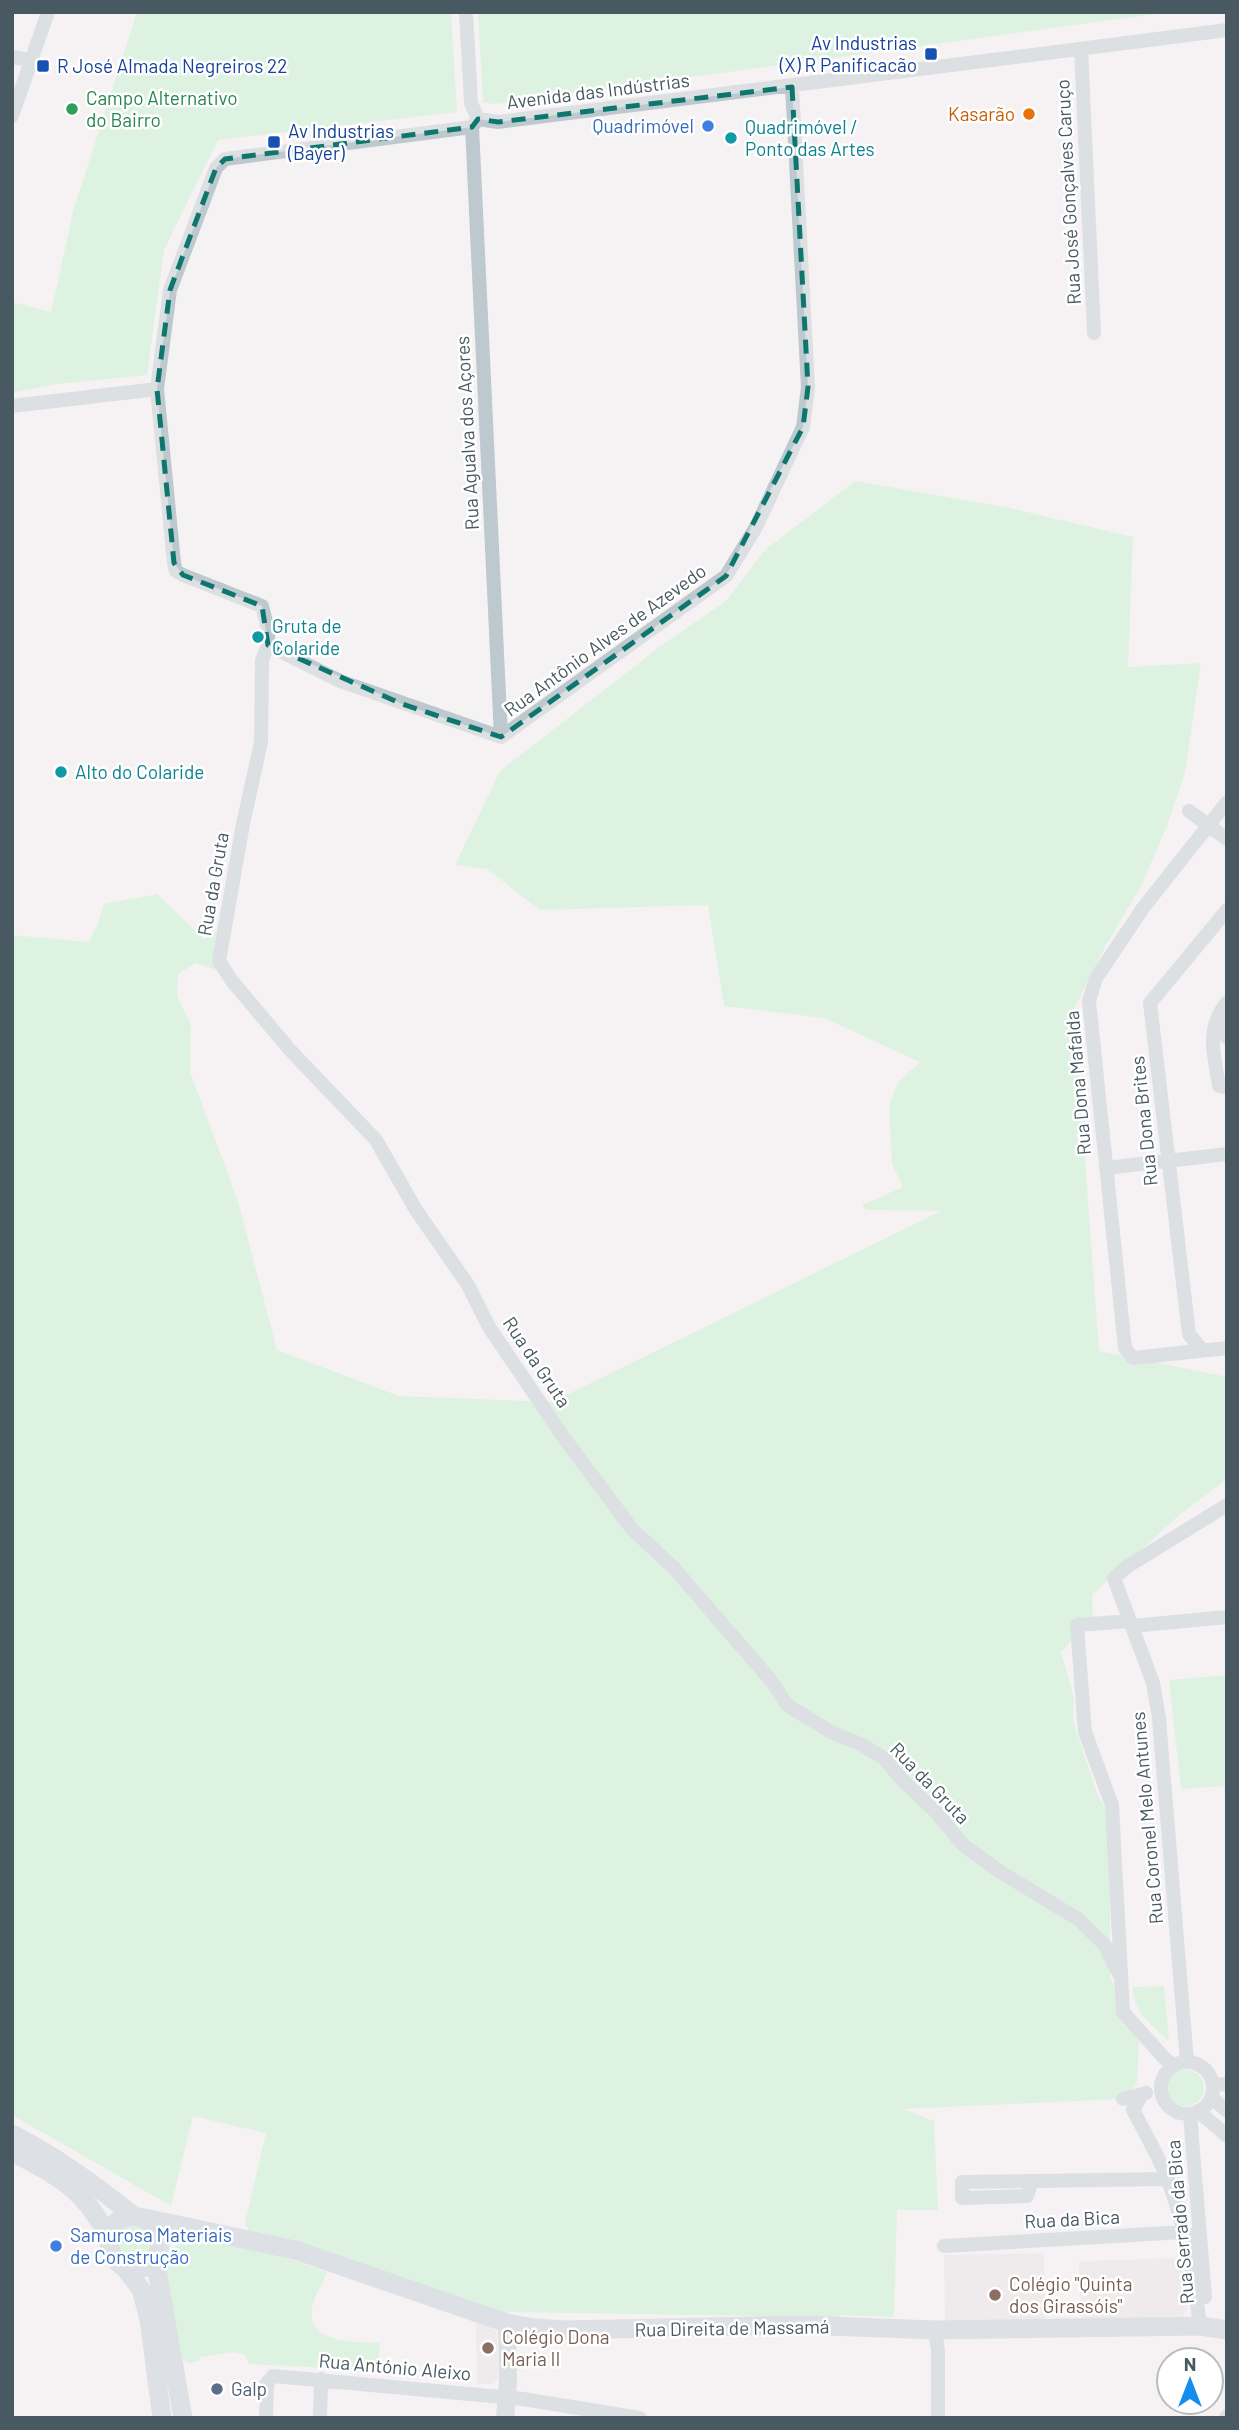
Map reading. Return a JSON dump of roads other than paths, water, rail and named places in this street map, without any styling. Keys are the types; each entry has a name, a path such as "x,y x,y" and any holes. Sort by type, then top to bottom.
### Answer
{"main road":[{"path":"12,2134 44,2150 158,2231 157,2254 183,2418"},
{"path":"12,2152 76,2189 98,2214 108,2236 110,2254 141,2289 149,2319 162,2418"},
{"path":"108,2236 118,2222 140,2218"},
{"name":"Rua Direita de Massamá","path":"140,2218 209,2230 295,2250 507,2323 534,2328 565,2330 801,2325 936,2330 1202,2326 1227,2330"},
{"name":"Rua Direita de Massamá","path":"157,2254 179,2236 209,2230"},
{"path":"123,2266 140,2268 157,2254"}],"street":[{"path":"12,116 48,12"},
{"name":"Rua Agualva dos Açores","path":"466,12 471,103 475,123 501,737"},
{"name":"Avenida das Indústrias","path":"174,563 157,388 170,290 216,168 225,159 475,123 792,87 934,66 1227,30"},
{"name":"Rua José Gonçalves Caruço","path":"1081,49 1094,333"},
{"path":"12,57 32,60"},
{"name":"Rua Antônio Alves de Azevedo","path":"268,645 340,681 501,737 726,576 756,527 803,427 808,387 792,87"},
{"path":"12,406 157,388"},
{"name":"Rua da Gruta","path":"174,563 176,571 183,575 262,606 266,616 268,645 262,660 261,742 243,824 219,961 232,981 290,1050 376,1140 416,1210 468,1285 489,1327 564,1438 632,1529 674,1568 773,1683 787,1705 884,1758 901,1779 936,1812 963,1845 999,1871 1078,1919 1104,1944 1119,1974 1123,2012 1165,2059 1181,2064"},
{"name":"Rua Dona Mafalda","path":"1202,1350 1133,1358 1125,1349 1089,1001 1097,978 1143,908 1227,802"},
{"path":"1189,811 1227,839"},
{"name":"Rua Dona Brites","path":"1202,1350 1189,1334 1150,1003 1227,910"},
{"path":"1227,1003 1215,1019 1212,1035 1219,1086 1227,1087"},
{"path":"1227,1026 1227,1038"},
{"path":"1106,1168 1227,1154"},
{"path":"1202,1350 1227,1348"},
{"name":"Rua Coronel Melo Antunes","path":"1181,2064 1159,1718 1153,1683 1114,1578 1139,1559 1227,1505"},
{"path":"1119,1974 1112,1805 1085,1732 1077,1625 1227,1617"},
{"path":"1227,2111 1211,2078 1201,2066 1181,2064 1164,2075 1161,2089 1163,2097 1173,2110 1194,2112 1227,2136"},
{"path":"1123,2099 1161,2089"},
{"path":"1194,2112 1217,2089"},
{"name":"Rua Serrado da Bica","path":"1142,2094 1133,2110 1167,2179 1185,2232 1202,2326"},
{"name":"Rua Serrado da Bica","path":"1194,2112 1200,2241 1207,2315 1202,2326"},
{"path":"1032,2181 1167,2179"},
{"path":"1185,2232 1200,2241"},
{"name":"Rua da Bica","path":"944,2246 1185,2232"},
{"path":"505,2418 507,2323"},
{"path":"936,2330 938,2418"},
{"name":"Rua António Aleixo","path":"266,2418 267,2383 273,2376 506,2397 605,2415 639,2418"},
{"path":"320,2418 321,2379"}],"place":[{"name":"Av Industrias (X) R Panificacão","path":"931,54"},
{"name":"R José Almada Negreiros 22","path":"43,66"},
{"name":"Campo Alternativo do Bairro","path":"72,109"},
{"name":"Kasarão","path":"1029,114"},
{"name":"Quadrimóvel","path":"708,126"},
{"name":"Quadrimóvel / Ponto das Artes","path":"731,138"},
{"name":"Av Industrias (Bayer)","path":"274,142"},
{"name":"Gruta de Colaride","path":"258,637"},
{"name":"Alto do Colaride","path":"61,772"},
{"name":"Samurosa Materiais de Construção","path":"56,2246"},
{"name":"Colégio \"Quinta dos Girassóis\"","path":"995,2295"},
{"name":"Colégio Dona Maria II","path":"488,2348"},
{"name":"Galp","path":"217,2389"}]}
